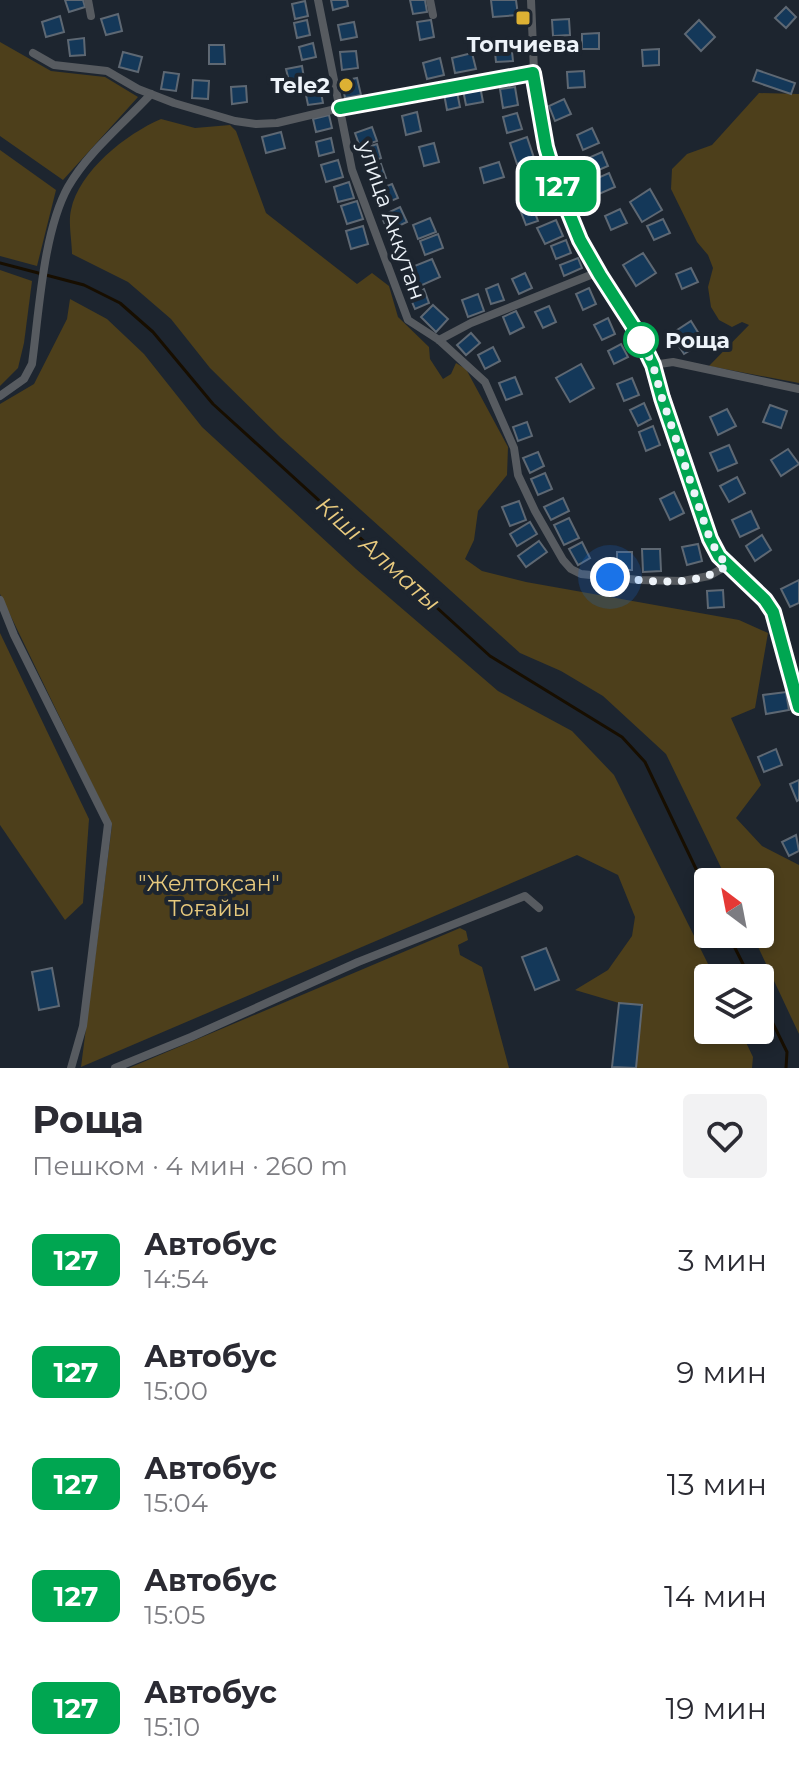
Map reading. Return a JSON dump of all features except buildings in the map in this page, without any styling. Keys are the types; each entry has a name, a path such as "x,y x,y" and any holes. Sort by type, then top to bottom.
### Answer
{"street":[{"path":"88,0 91,16"},
{"name":"улица Аккутан","path":"318,0 352,170 408,320 439,340 485,382 514,448 518,475 535,511 571,569 581,574 683,581 709,576 728,565"},
{"path":"430,0 433,15"},
{"path":"531,0 533,73 546,147 556,181 580,240 638,334 653,365 710,539 719,556 765,600 773,612 799,707"},
{"path":"33,53 54,65 107,71 151,94 235,121 256,124 277,123 340,108 533,73"},
{"path":"0,396 24,379 32,364 47,255 67,189 84,164 151,94"},
{"path":"439,340 471,323 598,272"},
{"path":"653,365 673,362 799,389"},
{"path":"0,600 14,635 108,824 83,1026 71,1068"},
{"path":"115,1068 358,962 525,896 539,908"}],"green space":[{"path":"0,42 51,71 105,77 138,97 63,180 0,136"},
{"path":"759,93 799,94 799,383 709,366 749,325 742,322 732,327 719,320 711,307 708,287 713,268 671,189 672,169 687,154 712,145"},
{"path":"161,119 195,128 230,125 236,131 266,213 357,284 372,273 389,286 398,317 429,347 430,359 443,379 451,374 456,363 466,369 508,447 507,475 478,511 474,540 465,559 482,571 526,582 739,620 768,633 755,708 731,718 761,785 736,818 762,846 799,865 799,1034 774,981 774,964 766,964 759,948 774,948 774,868 721,868 666,754 603,696 561,671 520,653 281,438 210,368 171,319 128,282 72,254 70,215 84,181 119,144"},
{"path":"0,150 56,190 37,266 0,256"},
{"path":"0,270 32,281 18,368 0,386"},
{"path":"70,299 107,319 144,354 202,427 356,569 498,691 572,731 614,775 694,936 694,948 700,948 708,964 694,964 694,1044 747,1044 753,1057 752,1068 636,1068 642,1005 619,1003 575,990 608,970 632,936 635,917 618,875 577,855 81,1067 112,825 0,594 0,404 34,384 67,319"},
{"name":"\"Желтоқсан\" Тоғайы","path":"0,633 89,819 83,903 65,920 0,825"},
{"path":"460,928 466,931 468,940 458,945 460,955 482,967 509,1068 129,1068"}],"waterway":[{"name":"Кіші Алматы","path":"0,263 84,285 120,303 153,332 213,404 490,656 622,737 645,762 696,868"},
{"name":"Кіші Алматы","path":"735,948 743,964"},
{"name":"Кіші Алматы","path":"774,1026 787,1052 786,1068"}],"bus line":[{"name":"127","path":"340,108 533,73 546,147 580,240 638,334 653,365 710,539 719,556 765,600 773,612 799,707"}],"place":[{"name":"Топчиева","path":"523,18"},
{"name":"Tele2","path":"346,85"},
{"name":"Роща","path":"641,340"}],"route":[{"path":"610,577 683,581 709,576 728,565 710,539 653,365 638,334 641,340"}]}
